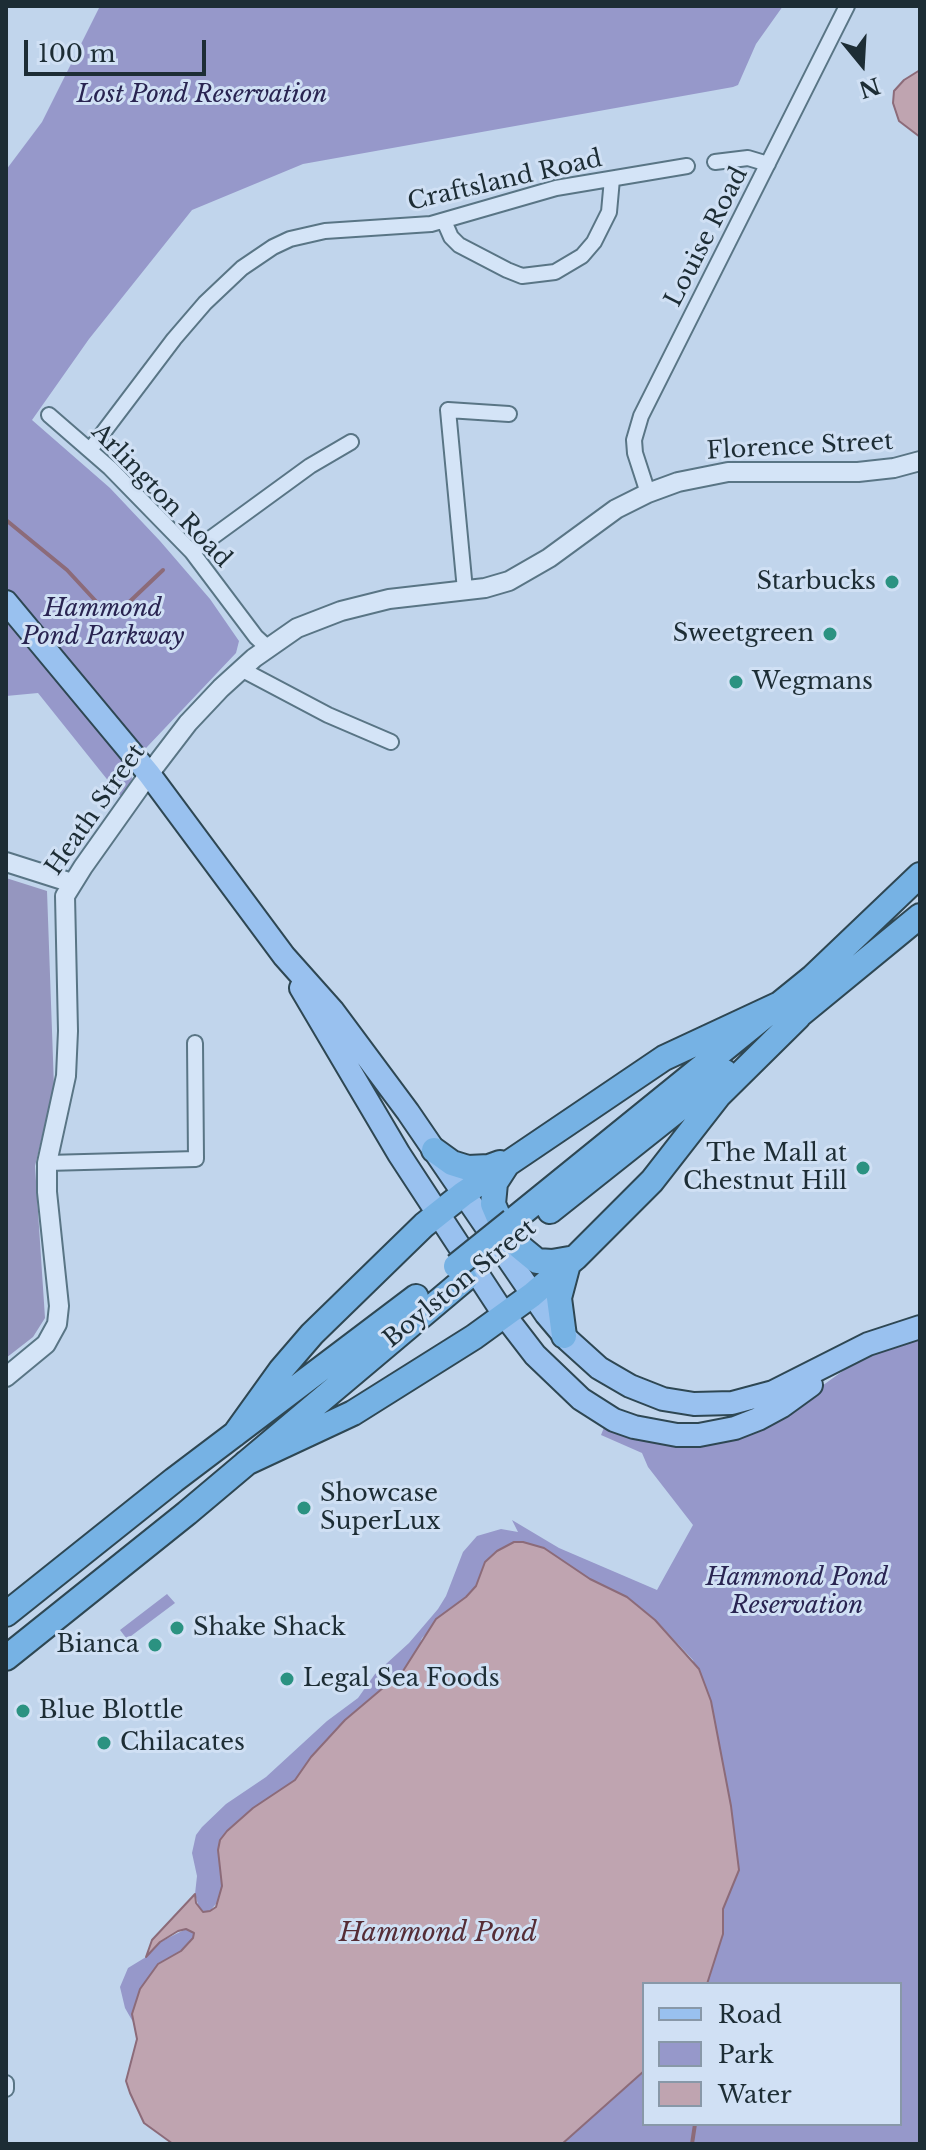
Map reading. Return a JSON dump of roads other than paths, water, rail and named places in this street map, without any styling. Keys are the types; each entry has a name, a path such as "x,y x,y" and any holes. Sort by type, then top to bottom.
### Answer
{"highway":[{"name":"Boylston Street","path":"790,1010 830,962 920,875"},
{"name":"Boylston Street","path":"6,1614 235,1434 460,1272 790,1010 920,916"},
{"path":"235,1434 281,1370 312,1334 463,1194 664,1058 790,1010"},
{"path":"246,1463 353,1413 505,1316 532,1295 652,1181 790,1010"},
{"path":"434,1150 447,1160 468,1168 489,1167 514,1158"},
{"path":"514,1158 495,1183 492,1198 499,1218 531,1258 552,1262 571,1261"},
{"path":"564,1336 559,1298 571,1261"},
{"name":"Boylston Street","path":"6,1658 246,1463 460,1272"}],"main road":[{"path":"6,602 149,774 284,956 333,1011 434,1150 532,1295 564,1336 599,1368 622,1382 663,1399 694,1404 732,1403 773,1392 888,1336 920,1327"},
{"path":"284,956 316,1016 437,1215 505,1316 542,1363 593,1408 634,1427 677,1435 723,1431 758,1419 794,1399 849,1354"}],"street":[{"name":"Louise Road","path":"648,493 635,453 634,440 641,416 847,6"},
{"path":"715,162 748,158 768,164"},
{"name":"Craftsland Road","path":"90,450 189,320 258,256 290,239 325,231 418,226 537,192 687,166"},
{"path":"444,221 451,237 459,245 499,267 522,276 555,272 582,256 598,235 612,201 612,179"},
{"path":"468,590 448,410 509,414"},
{"name":"Arlington Road","path":"49,415 90,450 192,552 256,637 268,648"},
{"path":"192,552 310,466 351,442"},
{"name":"Florence Street","path":"468,590 520,576 600,519 648,493 692,478 728,472 858,472 920,461"},
{"name":"Heath Street","path":"6,1377 46,1344 57,1324 59,1306 47,1192 47,1163 66,1076 68,1031 64,911 65,896 72,883 149,774 204,705 268,648 297,628 341,611 410,596 468,590"},
{"path":"241,669 328,715 391,742"},
{"path":"6,862 72,883"},
{"path":"47,1163 196,1159 195,1043"},
{"path":"6,2083 6,2089"}],"water":[{"path":"920,70 920,137 899,121 893,103 894,91"},
{"name":"Hammond Pond","path":"514,1542 544,1548 590,1579 627,1597 655,1620 699,1669 711,1701 731,1806 739,1870 723,1909 723,1934 708,1982 642,1982 642,2073 562,2144 173,2144 144,2123 126,2081 137,2039 132,2014 140,1989 158,1964 181,1951 194,1933 186,1929 178,1931 160,1942 146,1957 152,1940 195,1894 196,1903 203,1912 216,1907 222,1886 218,1850 220,1840 227,1831 253,1808 295,1780 311,1757 345,1720 403,1671 436,1619 476,1586 485,1562"}],"waterway":[{"path":"6,520 67,570 104,610 113,613 124,607 163,570"},
{"path":"692,2144 695,2126"}],"place":[{"name":"Starbucks","path":"892,582"},
{"name":"Sweetgreen","path":"830,634"},
{"name":"Wegmans","path":"736,682"},
{"name":"The Mall at Chestnut Hill","path":"863,1168"},
{"name":"Showcase SuperLux","path":"304,1508"},
{"name":"Shake Shack","path":"177,1628"},
{"name":"Bianca","path":"155,1645"},
{"name":"Legal Sea Foods","path":"287,1679"},
{"name":"Blue Blottle","path":"23,1711"},
{"name":"Chilacates","path":"104,1743"}],"park label":[{"name":"Lost Pond Reservation","path":"202,95"},
{"name":"Hammond Pond Parkway","path":"103,623"},
{"name":"Hammond Pond Reservation","path":"797,1592"}]}
